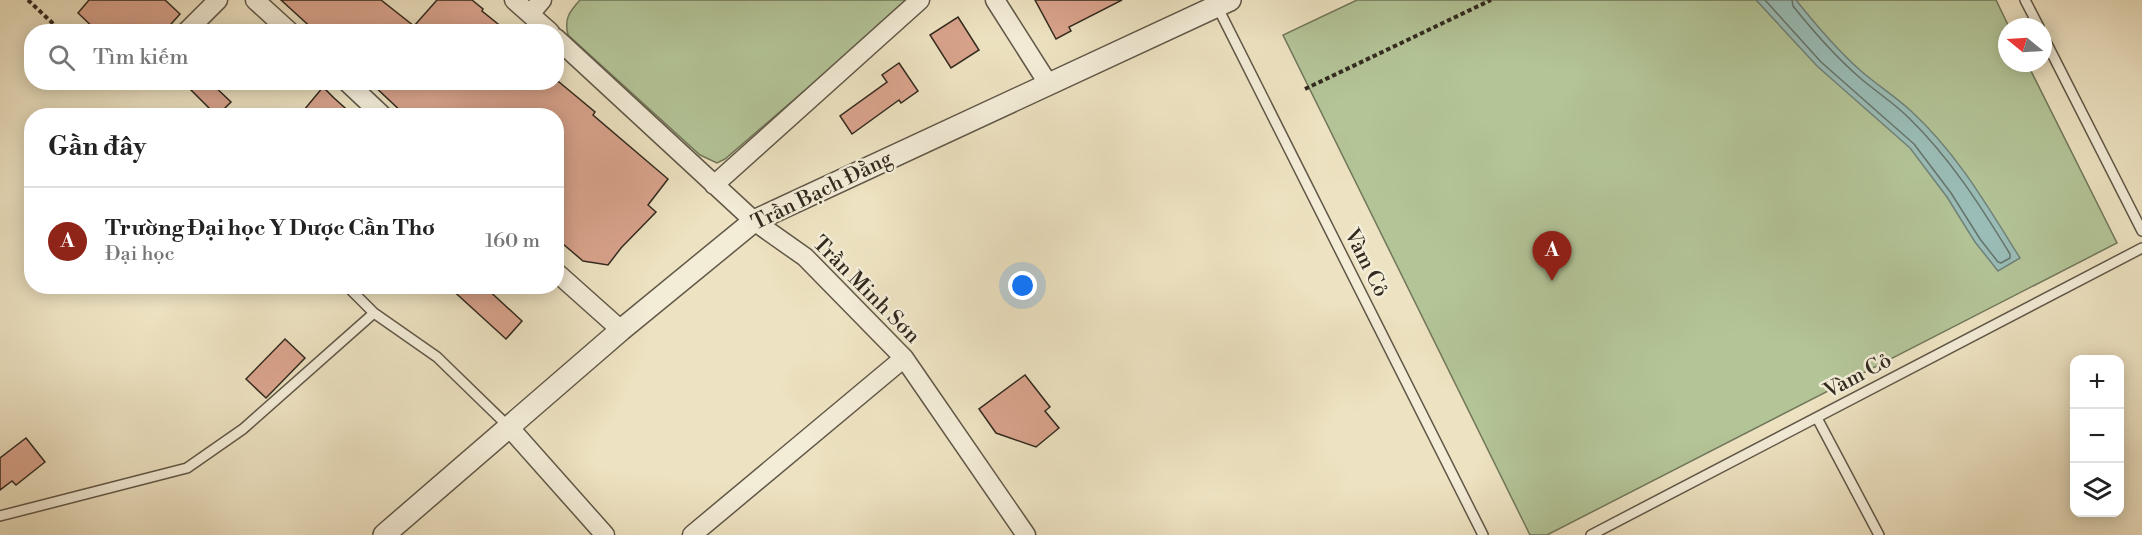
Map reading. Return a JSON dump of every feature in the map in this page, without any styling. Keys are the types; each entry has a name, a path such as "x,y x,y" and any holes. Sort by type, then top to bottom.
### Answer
{"street":[{"path":"194,24 218,0"},
{"path":"255,0 281,24"},
{"path":"514,0 536,7 545,24"},
{"path":"714,184 920,0"},
{"path":"995,0 1049,85"},
{"name":"Trần Bạch Đằng","path":"384,535 621,330 754,221 1224,3"},
{"name":"Trần Minh Sơn","path":"564,45 754,221 805,257 904,358 1026,535"},
{"path":"355,90 375,108"},
{"path":"564,279 621,330"},
{"path":"692,535 904,358"},
{"path":"509,427 605,535"}],"lane":[{"path":"2025,0 2034,18"},
{"name":"Vàm Cỏ","path":"1224,3 1483,535"},
{"path":"2052,54 2142,231"},
{"name":"Vàm Cỏ","path":"1591,535 2142,248"},
{"path":"355,294 374,313 437,357 509,427"},
{"path":"0,516 187,468 243,429 374,313"},
{"path":"1817,418 1879,535"}],"path":[{"path":"28,0 54,24"},
{"path":"1305,89 1491,0"}],"green space":[{"path":"580,0 910,0 725,159 717,163 700,155 568,35 568,16"},
{"path":"1357,0 1996,0 2005,18 1998,18 1998,72 2032,72 2117,243 1547,535 1530,535 1283,35"}],"water":[{"path":"1756,0 1796,0 1852,63 1928,127 1984,200 2020,258 1998,271 1975,242 1947,197 1910,148 1817,66"}],"building":[{"path":"89,0 165,0 180,14 171,24 90,24 78,13"},
{"path":"281,0 381,0 411,24 307,24"},
{"path":"437,0 472,0 483,9 482,11 498,24 416,24"},
{"path":"1035,0 1122,0 1069,27 1071,31 1056,39"},
{"path":"958,17 979,50 951,68 930,35"},
{"path":"899,63 918,91 901,103 899,100 852,134 840,116 887,82 882,75"},
{"path":"564,86 595,112 593,115 668,179 648,205 656,212 608,265 583,261 564,245 564,108 398,108 378,90 564,90"},
{"path":"191,90 218,90 231,102 225,108 209,108"},
{"path":"321,90 326,90 345,108 306,108"},
{"path":"457,294 493,294 522,321 506,339"},
{"path":"285,339 305,358 266,398 246,379"},
{"path":"1025,375 1050,407 1045,411 1059,428 1036,447 996,433 979,409"},
{"path":"26,438 45,462 16,485 12,481 0,490 0,458"}],"place":[{"name":"Trường Đại học Y Dược Cần Thơ","path":"1552,281"}]}
